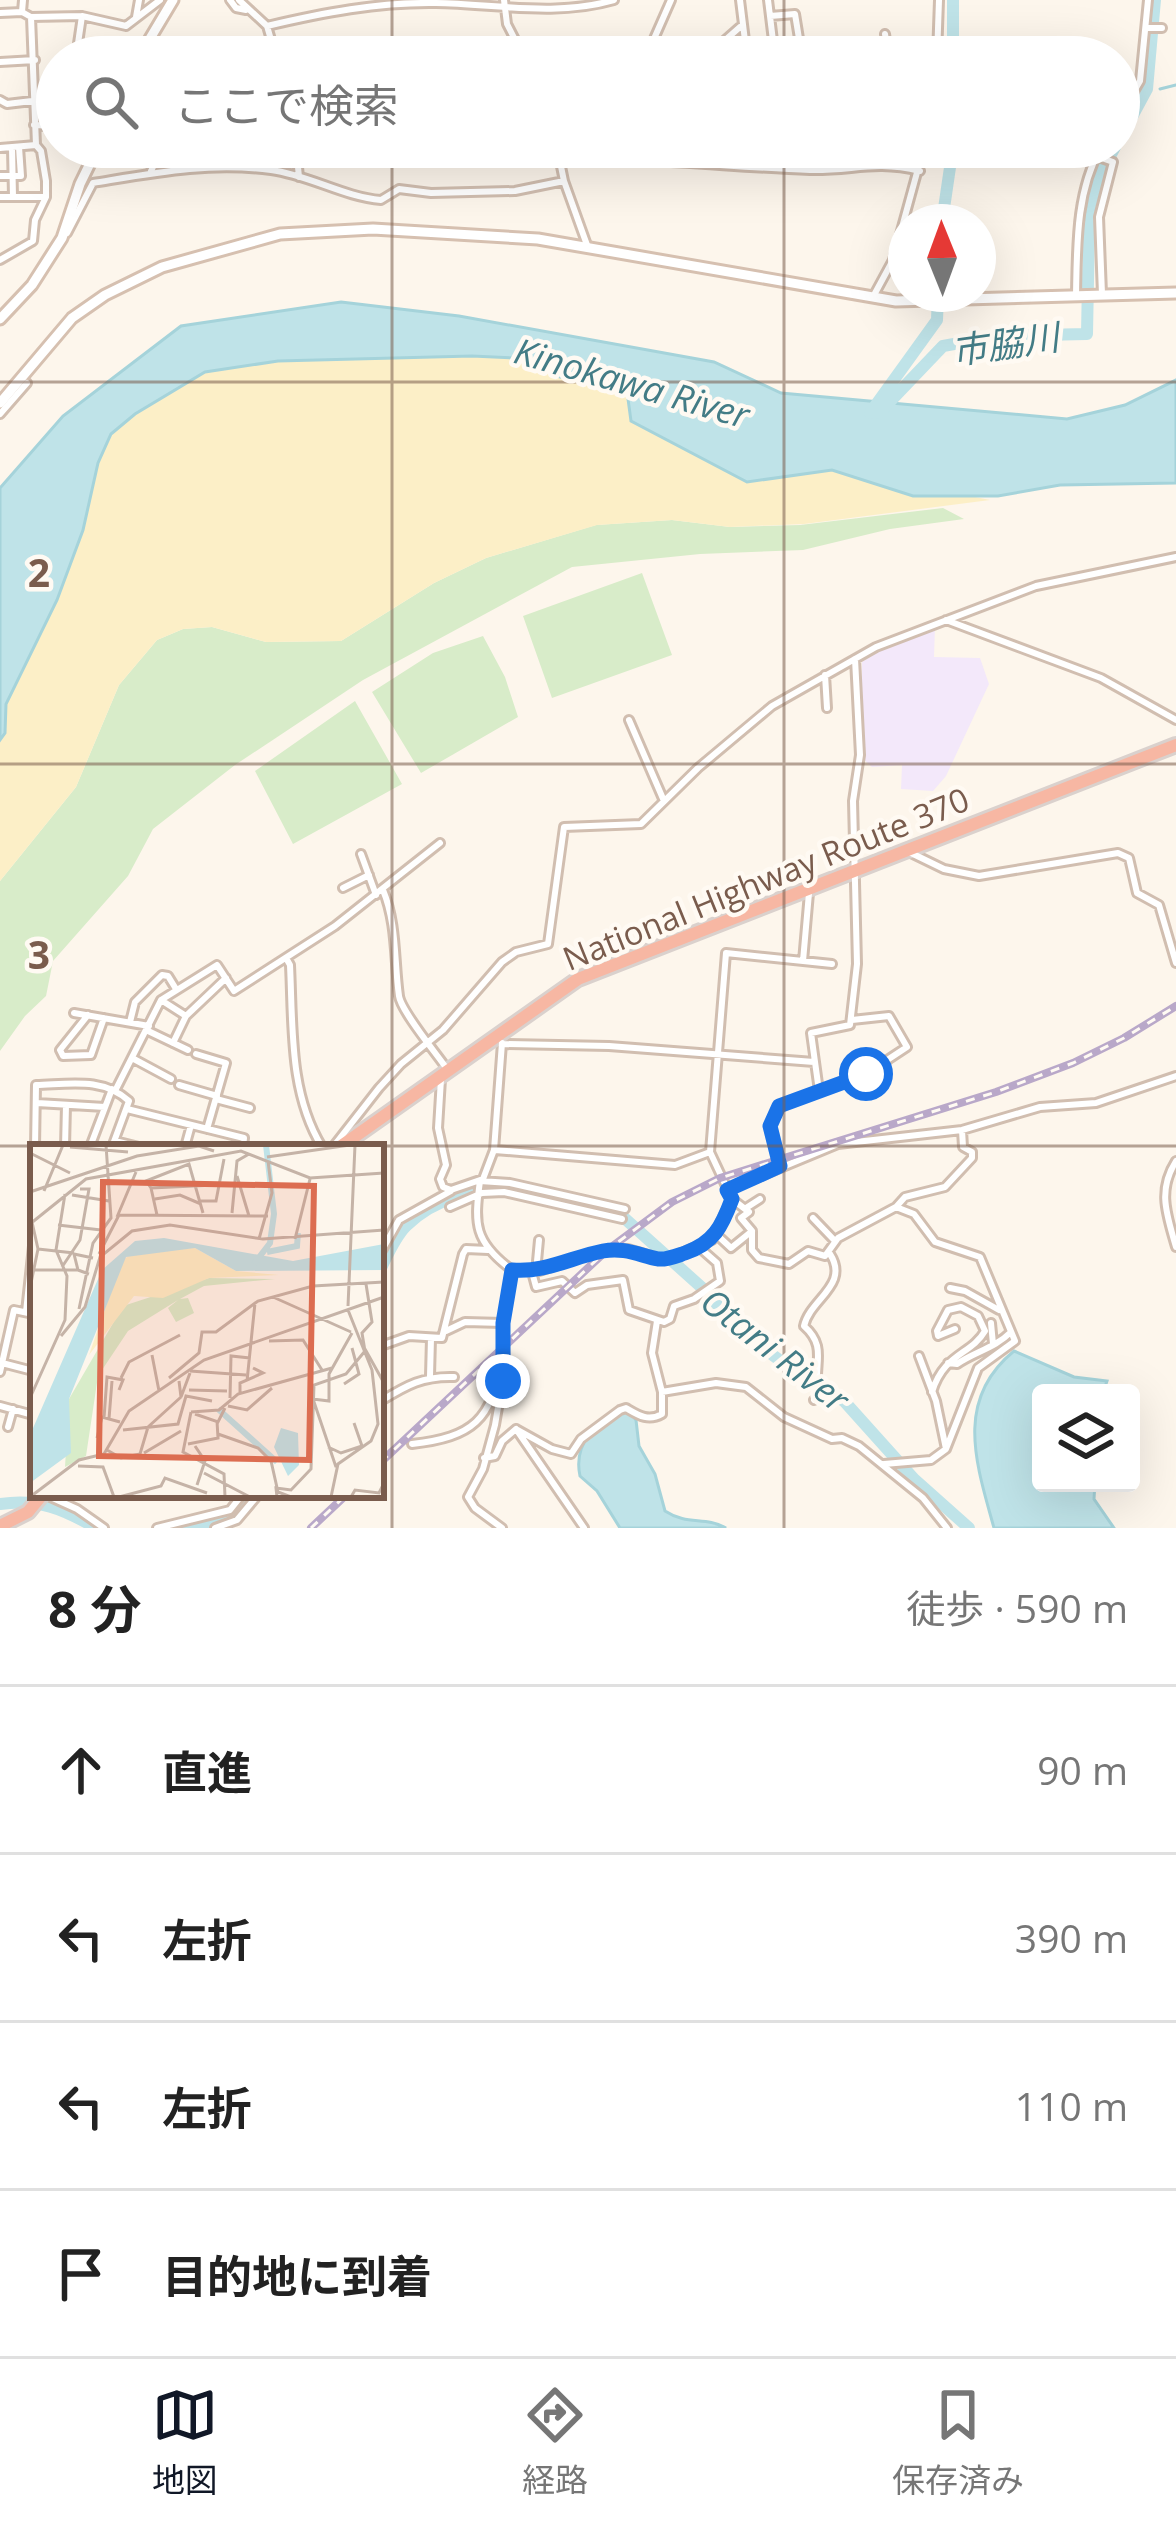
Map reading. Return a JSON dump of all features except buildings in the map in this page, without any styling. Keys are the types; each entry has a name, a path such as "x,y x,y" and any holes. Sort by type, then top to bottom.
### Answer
{"highway":[{"name":"National Highway Route 370","path":"340,1144 443,1072 500,1040 578,979 1176,745"},
{"path":"7,1525 41,1498"}],"street":[{"path":"22,0 22,12"},
{"path":"136,21 139,0"},
{"path":"0,13 82,16 126,26 160,0"},
{"path":"152,36 173,0"},
{"path":"235,0 267,26 270,36"},
{"path":"267,26 363,7 435,3 578,10 614,0"},
{"path":"655,36 671,0"},
{"path":"740,0 742,36"},
{"path":"768,0 772,36"},
{"path":"938,36 939,0"},
{"path":"1140,81 1148,0"},
{"path":"504,4 513,36"},
{"path":"770,16 795,14 798,36"},
{"path":"79,36 82,16"},
{"path":"0,148 36,145 32,17"},
{"path":"730,36 740,27"},
{"path":"1146,28 1162,28"},
{"path":"0,62 35,60"},
{"path":"0,100 7,104 34,101"},
{"path":"0,176 21,176 15,148"},
{"path":"0,260 33,241 34,220 46,197 43,168"},
{"path":"62,238 88,168"},
{"path":"0,319 32,285 93,182 173,168"},
{"path":"230,168 274,170 381,200 398,189 431,194 515,191 564,181"},
{"path":"298,168 299,177"},
{"path":"562,168 587,245"},
{"path":"777,168 839,168"},
{"path":"907,168 920,171"},
{"path":"872,298 893,260 920,168"},
{"path":"1076,295 1082,200 1092,168"},
{"path":"1102,294 1100,217 1111,168"},
{"path":"12,176 13,197"},
{"path":"0,197 46,197"},
{"path":"0,403 72,318 105,295 162,267 280,234 373,230 587,245 896,301 1173,292"},
{"path":"0,414 27,383"},
{"path":"338,1144 379,1088 508,957 548,944 564,827 636,826 772,706 855,659 1036,586 1176,557"},
{"path":"946,620 1101,678 1176,720"},
{"path":"819,1090 811,1033 850,1025 857,964 853,801 860,755 855,659"},
{"path":"825,675 827,708"},
{"path":"629,720 664,801"},
{"path":"91,1144 114,1088 161,1000 217,965 234,991 380,892 440,843"},
{"path":"906,850 944,868 980,876 1118,853 1129,858 1136,893 1159,905 1176,964"},
{"path":"361,854 391,910 399,998 443,1072 438,1128 446,1166 440,1183 452,1190"},
{"path":"343,888 369,875"},
{"path":"802,961 809,888"},
{"path":"830,1254 808,1250 789,1264 759,1258 752,1250 752,1231 742,1218 749,1212 732,1199 710,1152 726,953 832,964"},
{"path":"286,958 298,1085 303,1109 320,1144"},
{"path":"130,1022 135,1002 162,975 176,989"},
{"path":"173,1043 186,1016 226,978"},
{"path":"161,1000 186,1016"},
{"path":"74,1012 148,1028 192,1052 226,1063 207,1129"},
{"path":"88,1015 60,1050 63,1056 91,1055 104,1018"},
{"path":"780,1166 771,1134 772,1117 779,1106 866,1074 907,1047 889,1016 852,1020"},
{"path":"732,1199 716,1234 700,1248 664,1260 628,1250 602,1251 534,1272 512,1270 488,1250 473,1209 494,1150 500,1040 814,1062"},
{"path":"132,1058 171,1078"},
{"path":"727,1190 838,1144 962,1130 1040,1107 1096,1102 1176,1076"},
{"path":"35,1144 36,1085 98,1084 114,1088 129,1101 114,1144"},
{"path":"179,1085 235,1109 250,1108"},
{"path":"36,1103 105,1107"},
{"path":"65,1144 66,1105"},
{"path":"127,1108 244,1138 243,1144"},
{"path":"186,1144 191,1125"},
{"path":"814,1400 820,1397 814,1380 818,1340 804,1326 809,1311 834,1283 836,1266 830,1254 835,1240 896,1208 905,1197 945,1186 973,1158 963,1147 962,1130"},
{"path":"494,1150 675,1165 710,1152"},
{"path":"1176,1161 1163,1194 1176,1247"},
{"path":"384,1246 398,1220 452,1190 510,1183 623,1214 479,1188 450,1207"},
{"path":"746,1208 760,1199"},
{"path":"884,1464 931,1460 946,1449 978,1367 1015,1341 980,1257 935,1242 914,1214 896,1208"},
{"path":"812,1218 835,1240"},
{"path":"716,1234 731,1248 752,1231"},
{"path":"538,1240 536,1287 562,1281 575,1293 597,1282 623,1280 629,1310 657,1321 670,1319 674,1306 720,1281 717,1263 700,1248"},
{"path":"384,1345 410,1336 442,1337 463,1254 466,1249 488,1250"},
{"path":"502,1528 468,1497 495,1425 512,1270"},
{"path":"950,1288 999,1310"},
{"path":"932,1392 948,1363 982,1338 985,1330 978,1316 961,1307 948,1310 938,1336 955,1329"},
{"path":"1,1368 14,1310 29,1313"},
{"path":"516,1429 572,1454 581,1439 620,1410 654,1419 662,1414 652,1353 657,1321"},
{"path":"446,1331 465,1322 503,1323"},
{"path":"991,1323 992,1347"},
{"path":"948,1363 957,1364 967,1355 992,1347 1011,1332"},
{"path":"430,1376 431,1338"},
{"path":"412,1444 443,1440 485,1416 506,1352"},
{"path":"919,1357 946,1449"},
{"path":"384,1399 414,1381 454,1376"},
{"path":"662,1392 716,1383 746,1387 784,1417 832,1439 842,1438 884,1464 923,1498 947,1528"},
{"path":"0,1406 30,1413"},
{"path":"8,1427 14,1409"},
{"path":"484,1459 495,1456 502,1441 516,1429"},
{"path":"516,1429 584,1528"},
{"path":"529,1448 533,1438"},
{"path":"47,1498 104,1528"},
{"path":"157,1528 230,1510 240,1498"},
{"path":"215,1528 237,1520 255,1498"}],"shaded area":[{"path":"935,627 934,657 980,658 989,684 946,776 933,791 901,789 902,765 872,767 861,757 862,662 897,640"}],"green space":[{"path":"943,508 964,519 890,529 803,550 572,567 363,680 235,765 153,829 128,876 53,961 46,996 0,1051 0,881 76,787 119,685 157,640 183,629 212,627 266,642 341,641 434,583 486,558 596,525 672,520 730,527 800,525"},
{"path":"642,573 672,655 552,698 523,616"},
{"path":"483,636 505,677 518,717 421,773 372,692 433,653"},
{"path":"355,701 402,784 293,844 255,771"}],"sand":[{"path":"516,358 560,377 626,384 702,457 747,482 832,470 913,496 960,494 990,500 804,524 730,527 672,520 597,525 486,558 434,583 341,641 266,642 212,627 183,629 157,640 119,685 76,787 0,881 0,740 5,733 5,704 57,600 111,433 205,372 221,368 278,361"}],"water":[{"name":"Kinokawa River","path":"341,302 459,316 714,362 781,393 1067,419 1125,405 1176,380 1176,483 1060,485 998,496 913,496 832,470 747,482 631,421 626,384 560,377 516,358 278,361 205,372 111,434 57,600 6,704 5,733 0,740 0,488 63,416 181,326"},
{"path":"1014,1351 1074,1377 1107,1381 1032,1384 1032,1492 1094,1492 1094,1499 1114,1528 994,1528 975,1434 983,1390"},
{"path":"629,1411 665,1511 726,1528 620,1528 597,1491 580,1476 579,1464 590,1433 607,1419"}],"waterway":[{"path":"953,0 953,36"},
{"name":"市脇川","path":"1140,102 1147,89 1155,0"},
{"path":"1160,89 1176,85"},
{"path":"945,204 950,168"},
{"name":"市脇川","path":"879,413 943,346 998,336 1087,334 1089,228 1104,168"},
{"path":"870,413 937,320 937,312"},
{"name":"Otani River","path":"384,1262 402,1230 429,1209 471,1192 514,1192"},
{"name":"Otani River","path":"615,1215 622,1216 709,1294 734,1326 798,1374 844,1401 914,1479 969,1528"},
{"name":"Otani River","path":"188,1528 231,1515 247,1498"},
{"name":"Otani River","path":"0,1504 50,1507 96,1528"}],"railway":[{"path":"384,1459 606,1251 672,1202 720,1178 996,1092 1073,1063 1176,1006"},
{"path":"311,1528 343,1498"}],"route":[{"path":"503,1381 503,1323 512,1270 536,1272 602,1251 639,1251 664,1260 700,1248 716,1235 726,1215 732,1199 727,1190 780,1166 770,1126 779,1106 866,1074"}]}
